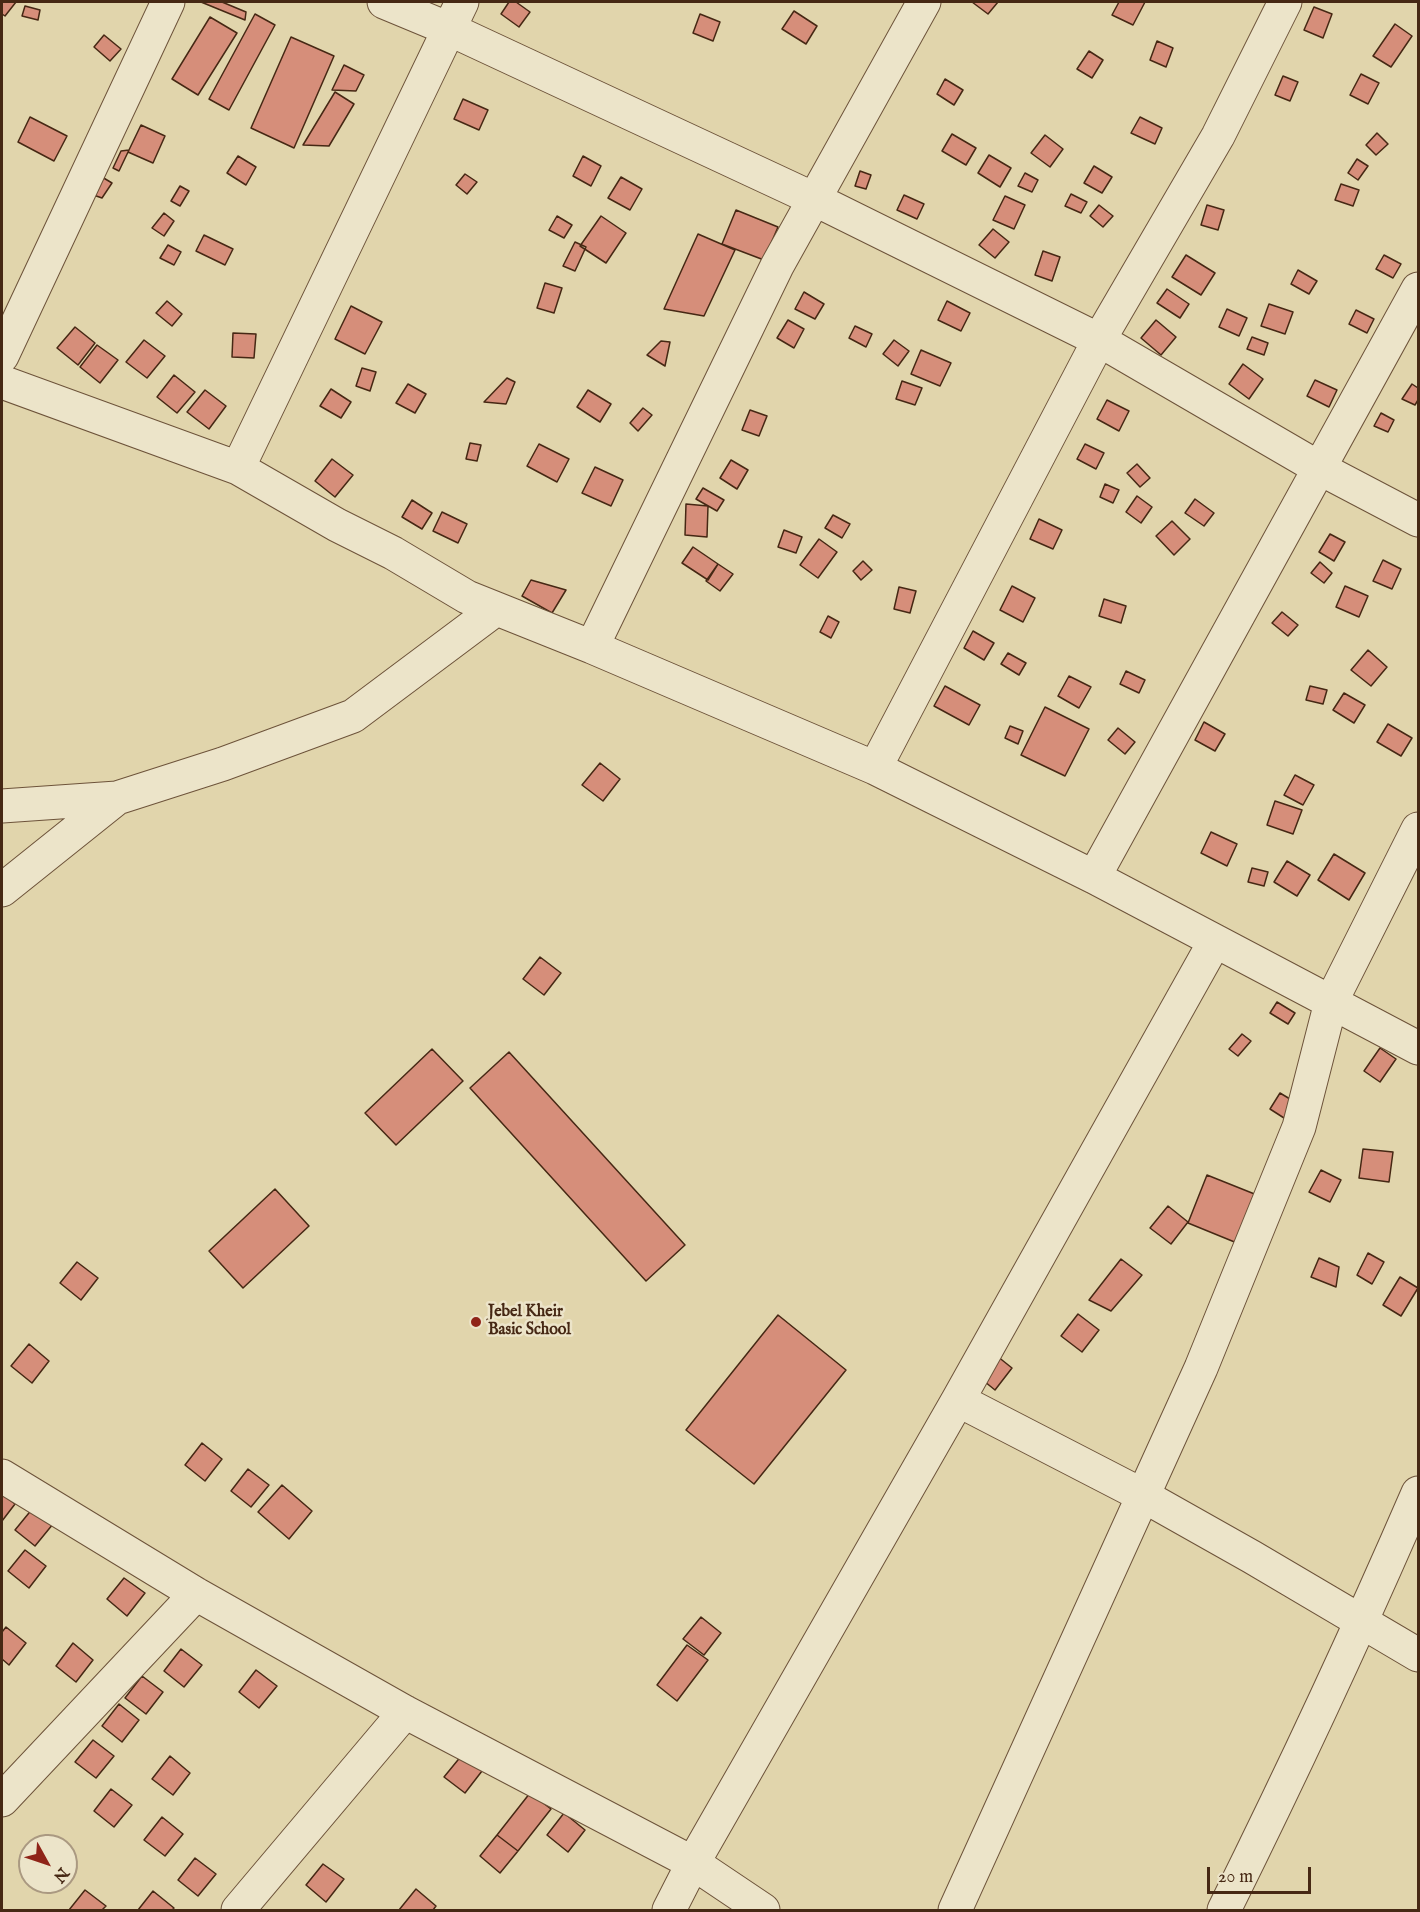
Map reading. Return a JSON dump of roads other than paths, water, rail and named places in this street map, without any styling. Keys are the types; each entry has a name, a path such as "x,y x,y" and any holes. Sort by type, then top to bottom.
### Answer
{"street":[{"path":"2,356 168,2"},
{"path":"384,2 455,15 814,199 1099,340 1319,468 1419,520"},
{"path":"592,647 777,266 924,2"},
{"path":"875,768 1099,340 1218,136 1285,2"},
{"path":"238,468 455,15"},
{"path":"1095,877 1419,289"},
{"path":"2,382 238,468 467,597 592,647 875,768 1095,877 1419,1048"},
{"path":"2,806 117,798 223,764 353,716 496,609"},
{"path":"2,890 117,798"},
{"path":"955,1911 1201,1368 1299,1127 1331,1002 1419,829"},
{"path":"669,1911 693,1863 958,1400 1215,941"},
{"path":"958,1400 1142,1495 1419,1655"},
{"path":"2,1476 196,1594 405,1712 693,1863 763,1911"},
{"path":"1224,1911 1289,1779 1419,1493"},
{"path":"2,1800 196,1594"},
{"path":"237,1911 405,1712"}],"place":[{"name":"Jebel Kheir Basic School","path":"476,1322"}]}
